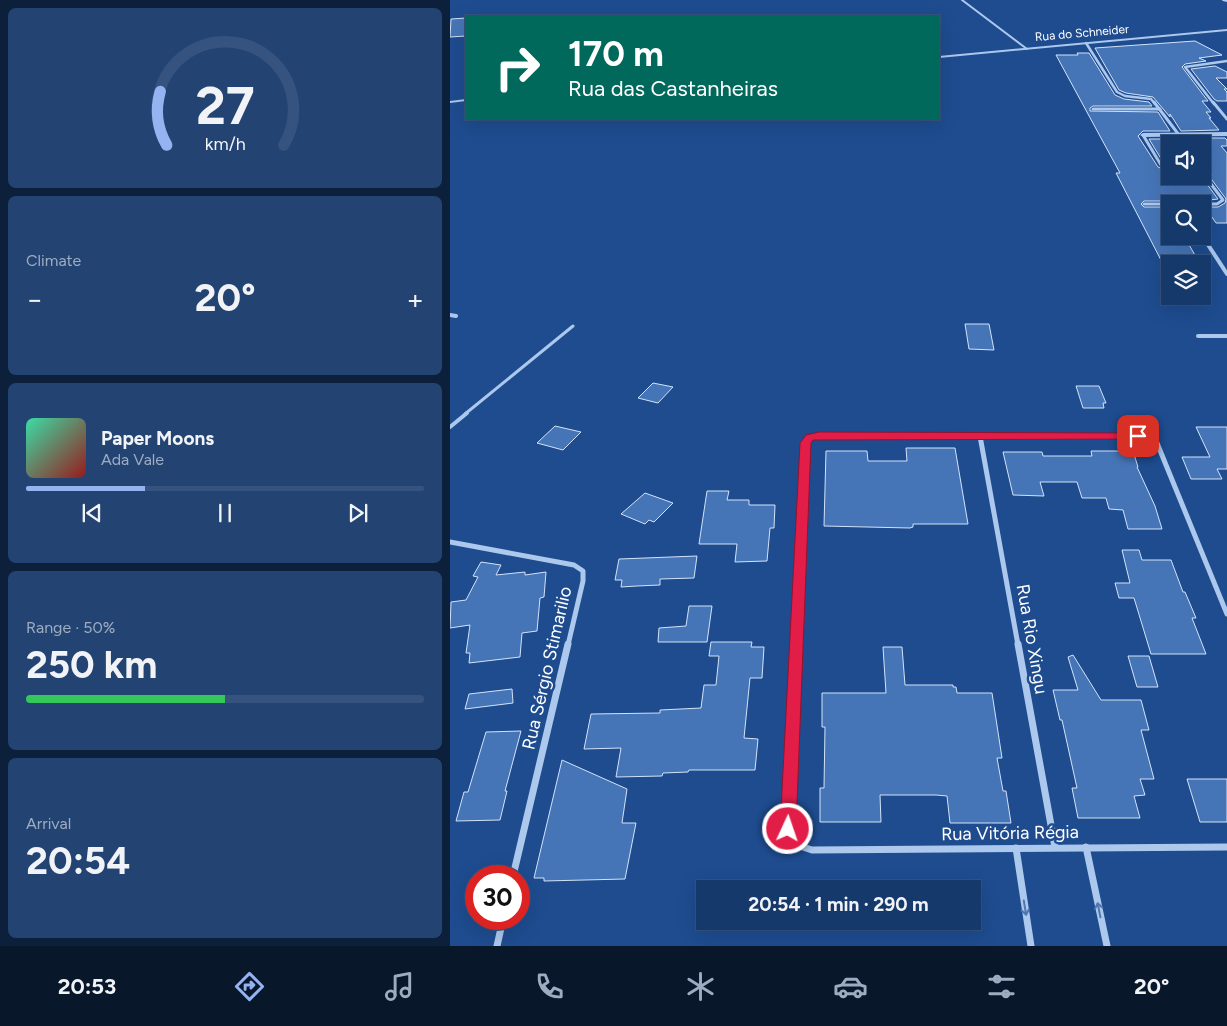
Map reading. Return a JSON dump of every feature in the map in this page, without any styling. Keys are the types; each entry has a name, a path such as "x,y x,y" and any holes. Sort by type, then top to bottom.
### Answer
{"street":[{"name":"Rua do Schneider","path":"940,57 1227,30"},
{"path":"1086,43 1117,92 1125,96 1151,98 1179,134"},
{"path":"1227,61 1185,67 1227,119"},
{"path":"450,102 465,100"},
{"path":"1093,109 1160,109"},
{"path":"1161,165 1143,135 1227,134"},
{"path":"1211,184 1223,200 1217,204 1211,204"},
{"path":"1144,204 1161,204"},
{"path":"1208,245 1227,274"},
{"path":"450,315 456,316"},
{"path":"1198,336 1227,336"},
{"name":"Rua Vitória Régia","path":"980,436 819,436 810,438 805,443 788,819 788,829 794,844 812,850 1227,847"},
{"path":"980,436 1138,436 1150,438 1157,443 1227,614"},
{"name":"Rua Rio Xingu","path":"980,436 1055,847"},
{"name":"Rua Sérgio Stimarilio","path":"450,542 574,565 583,571 583,581 516,865"},
{"path":"1086,847 1107,946"},
{"path":"1016,848 1031,946"},
{"path":"497,946 501,930"}],"lane":[{"path":"962,0 1027,48"},
{"path":"1223,0 1227,1"},
{"path":"450,427 573,326"}],"building":[{"path":"465,18 465,36 450,37 451,19"},
{"path":"1195,41 1222,55 1199,58 1206,61 1185,64 1182,67 1208,101 1202,101 1211,112 1206,112 1211,118 1209,118 1219,130 1181,131 1170,114 1170,117 1153,97 1126,93 1119,90 1095,48"},
{"path":"1077,53 1089,53 1115,95 1124,99 1149,102 1152,106 1093,106 1090,108 1090,111 1158,112 1170,131 1143,131 1138,136 1158,167 1161,168 1161,185 1208,185 1218,199 1211,200 1211,195 1161,195 1161,201 1144,201 1141,204 1144,207 1161,207 1161,245 1189,245 1195,255 1161,255 1161,260 1116,173 1120,173 1056,55 1078,55"},
{"path":"1215,66 1227,72 1227,78 1216,78 1227,89 1224,89 1227,92 1227,101 1217,101 1214,99 1191,69"},
{"path":"1211,138 1225,138 1227,146 1221,146 1227,153 1227,223 1216,223 1211,216 1211,207 1218,207 1225,203 1226,199 1211,179"},
{"path":"1149,139 1161,139 1161,159"},
{"path":"965,324 989,324 994,350 969,349"},
{"path":"653,383 673,387 658,403 638,398"},
{"path":"1076,386 1099,386 1106,403 1103,403 1104,408 1083,408"},
{"path":"555,426 581,432 563,450 537,443"},
{"path":"1196,427 1227,427 1227,469 1217,469 1222,479 1191,479 1182,457 1210,457"},
{"path":"906,448 955,448 968,524 913,524 913,527 910,528 824,526 826,451 867,451 868,461 907,461"},
{"path":"1091,451 1133,451 1137,467 1155,506 1162,529 1128,529 1123,510 1109,509 1106,498 1082,498 1077,482 1040,482 1044,496 1013,495 1003,452 1042,452 1043,456 1092,456"},
{"path":"707,491 729,491 727,500 749,500 749,505 775,505 774,528 770,528 767,561 735,562 737,544 699,544"},
{"path":"645,493 673,503 654,522 649,520 645,524 621,514"},
{"path":"1122,550 1139,550 1142,560 1171,560 1183,592 1185,592 1196,618 1192,618 1206,654 1151,654 1134,598 1119,598 1115,583 1130,583"},
{"path":"697,556 694,578 660,579 660,585 621,587 622,580 615,580 619,559"},
{"path":"481,562 501,565 496,575 525,572 525,575 546,572 544,597 540,598 537,631 522,633 520,657 469,663 470,653 466,653 470,625 450,628 451,602 466,600 478,577 473,576"},
{"path":"689,606 712,606 707,642 658,642 659,628 686,626"},
{"path":"711,642 752,642 751,647 764,647 762,678 750,678 744,738 758,739 755,770 689,770 688,772 663,773 662,776 616,777 621,748 584,749 591,714 660,713 660,710 701,708 704,685 716,685 719,656 709,656"},
{"path":"883,647 902,647 905,685 953,685 953,687 956,687 957,693 992,693 1002,758 997,758 1003,791 1006,791 1011,823 950,823 947,796 936,795 880,795 881,822 820,822 820,788 824,788 825,727 822,727 822,693 886,693"},
{"path":"1073,655 1101,700 1141,700 1149,730 1141,730 1154,779 1140,779 1145,795 1134,796 1140,818 1078,818 1072,788 1077,788 1062,720 1060,720 1053,690 1078,690 1068,657"},
{"path":"1128,656 1149,656 1158,687 1137,687"},
{"path":"512,689 513,703 465,709 469,694"},
{"path":"521,731 505,791 507,791 500,820 456,821 464,792 468,792 486,732"},
{"path":"562,760 627,789 622,823 636,823 625,879 544,881 544,878 534,878"},
{"path":"1187,779 1227,779 1227,822 1200,822"}],"route":[{"path":"788,829 805,443 810,438 819,436 1138,436"}]}
